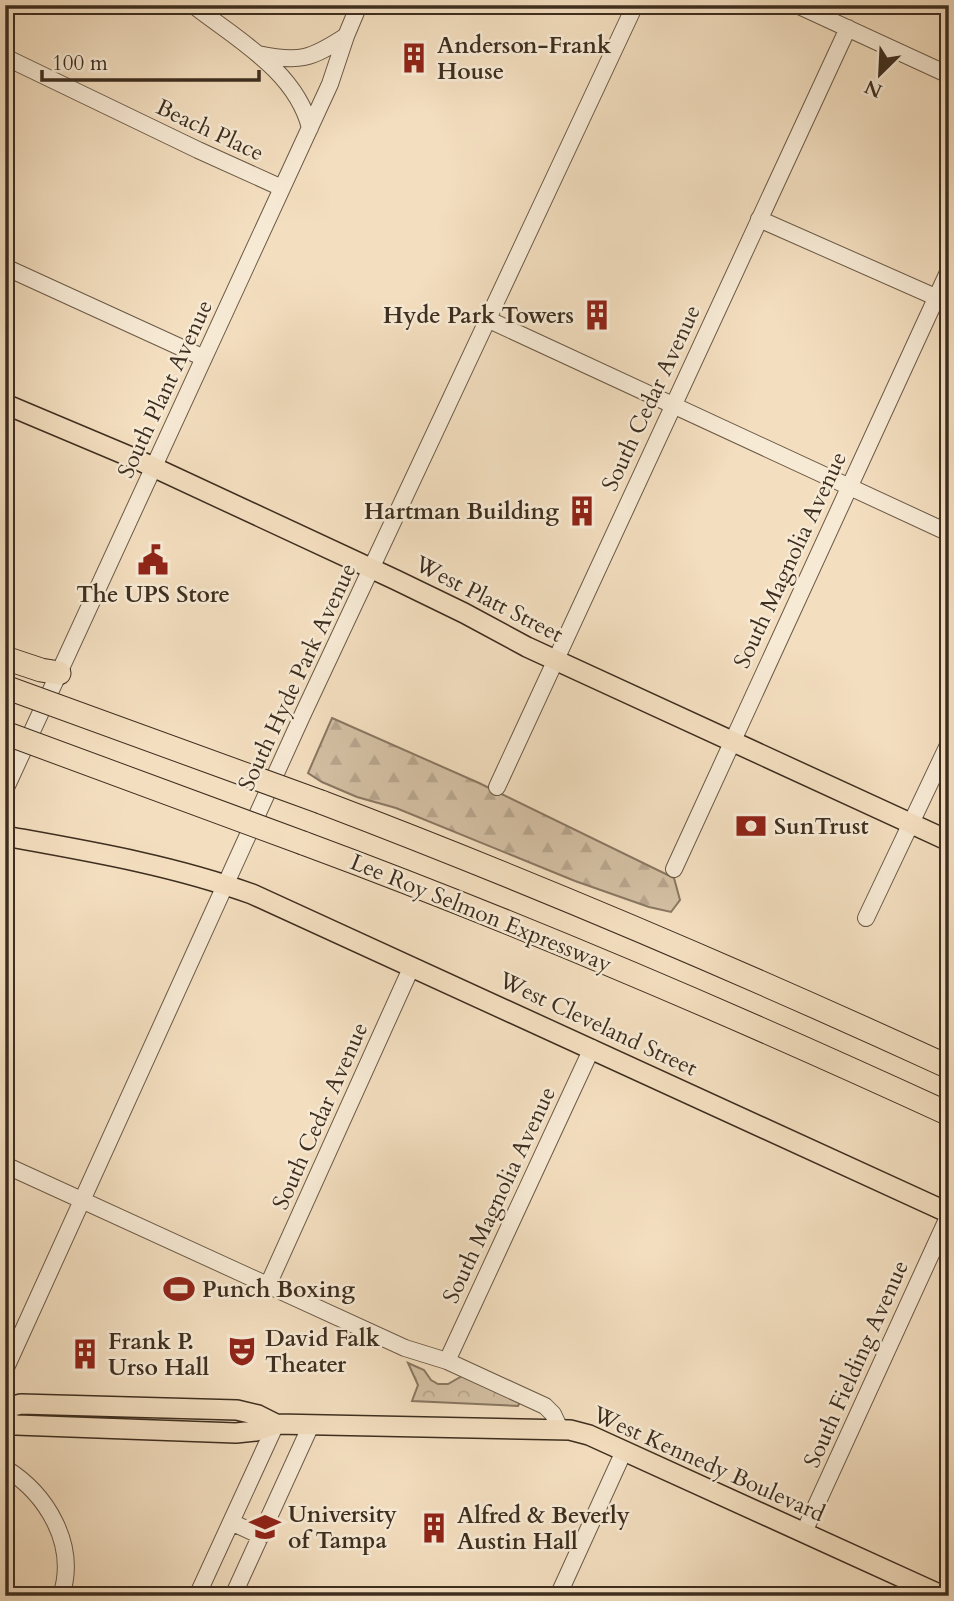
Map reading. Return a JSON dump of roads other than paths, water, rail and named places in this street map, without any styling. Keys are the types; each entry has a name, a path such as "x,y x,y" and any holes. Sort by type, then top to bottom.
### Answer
{"highway":[{"path":"5,658 59,673"},
{"name":"Lee Roy Selmon Expressway","path":"5,687 321,803 625,923 949,1067"},
{"name":"Lee Roy Selmon Expressway","path":"5,733 454,900 666,987 949,1114"}],"main road":[{"name":"West Platt Street","path":"5,404 154,468 464,613 555,660 949,841"},
{"name":"West Cleveland Street","path":"5,836 119,857 251,894 592,1048 949,1214"},
{"name":"West Kennedy Boulevard","path":"5,1408 21,1404 236,1410 258,1415 276,1424"},
{"name":"West Kennedy Boulevard","path":"5,1421 16,1425 236,1433 256,1431 276,1424 560,1429 589,1435 943,1596"}],"street":[{"path":"193,5 284,79 298,96 310,128"},
{"name":"South Plant Avenue","path":"5,790 310,128 359,5"},
{"path":"330,83 371,5"},
{"name":"South Hyde Park Avenue","path":"5,1370 84,1202 225,885 635,5"},
{"path":"797,5 949,75"},
{"name":"South Cedar Avenue","path":"497,787 848,28"},
{"path":"255,53 284,59 313,56 346,36"},
{"name":"Beach Place","path":"5,57 282,188"},
{"path":"759,219 943,300"},
{"path":"5,267 204,358"},
{"name":"South Magnolia Avenue","path":"674,869 850,487 943,300 949,270"},
{"path":"487,319 949,533"},
{"path":"866,918 949,743"},
{"name":"South Cedar Avenue","path":"268,1285 412,966"},
{"name":"South Magnolia Avenue","path":"447,1361 592,1048"},
{"path":"5,1166 405,1348 447,1361 545,1406 553,1414 560,1429"},
{"name":"South Fielding Avenue","path":"804,1532 949,1214"},
{"path":"197,1596 276,1424"},
{"path":"233,1596 311,1425"},
{"path":"558,1596 624,1451"},
{"path":"5,1468 37,1493 59,1529 65,1575 61,1596"},
{"path":"231,1522 261,1536"}],"place":[{"name":"Anderson-Frank House","path":"414,58"},
{"name":"Hyde Park Towers","path":"597,315"},
{"name":"Hartman Building","path":"582,511"},
{"name":"The UPS Store","path":"153,560"},
{"name":"SunTrust","path":"751,826"},
{"name":"Punch Boxing","path":"179,1289"},
{"name":"David Falk Theater","path":"242,1351"},
{"name":"Frank P. Urso Hall","path":"85,1354"},
{"name":"University of Tampa","path":"265,1527"},
{"name":"Alfred & Beverly Austin Hall","path":"434,1528"}]}
